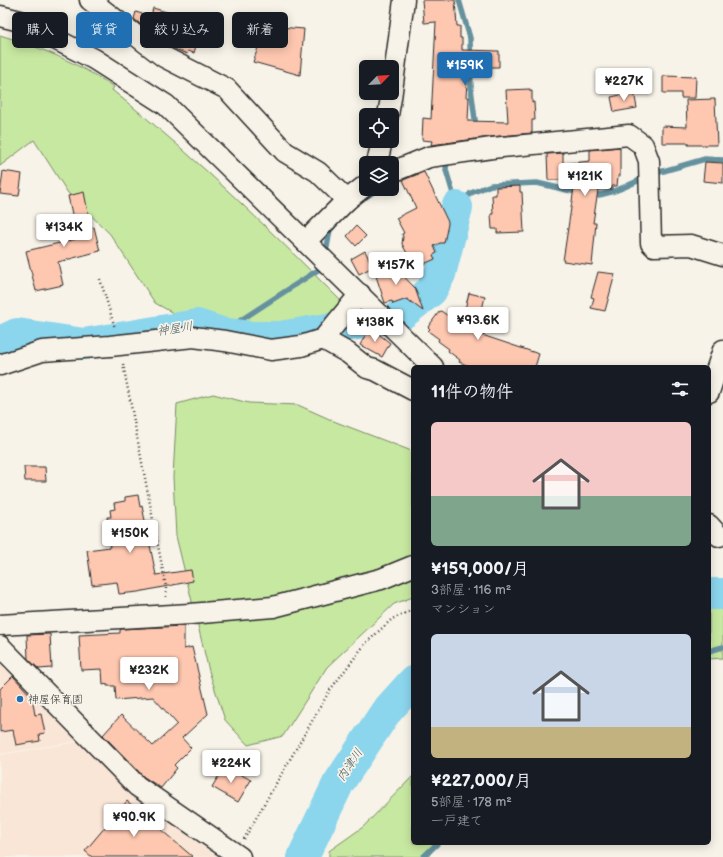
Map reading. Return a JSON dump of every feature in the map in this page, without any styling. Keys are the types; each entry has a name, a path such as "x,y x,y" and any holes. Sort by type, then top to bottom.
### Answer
{"street":[{"path":"90,0 164,57 227,89 285,152 318,172 347,200"},
{"path":"389,108 404,13 404,0"},
{"path":"0,16 20,21 94,59 166,105 431,365"},
{"path":"399,169 429,157 492,148 629,135 644,145 648,161 651,244 654,246 690,245 723,254"},
{"path":"306,241 347,200 359,191"},
{"path":"0,366 42,351 118,339 193,337 225,341 271,350 301,346 328,332 360,294"},
{"path":"328,332 367,368 375,370 411,389"},
{"path":"711,386 723,350"},
{"path":"0,625 273,607 380,579 411,567"},
{"path":"0,646 137,786 238,856"}],"path":[{"path":"100,279 118,339 166,587 167,615"},
{"path":"238,856 330,690 365,644 392,619 411,611"}],"shaded area":[{"name":"神屋保育園","path":"0,657 78,741 0,754"},
{"path":"79,742 126,788 218,857 0,857 0,755"}],"green space":[{"path":"0,35 12,39 12,48 38,48 87,70 114,87 112,90 208,172 358,318 348,334 303,339 273,346 204,330 155,303 110,234 68,193 34,140 0,166"},
{"path":"213,394 249,403 298,405 411,452 411,598 394,604 327,667 283,736 248,745 225,720 209,671 176,536 173,477 177,404"},
{"path":"711,601 723,601 723,658 711,659"},
{"path":"411,778 411,845 437,845 428,857 329,857 329,851 363,827"}],"building":[{"path":"422,0 455,0 457,26 460,26 460,38 462,38 462,50 499,51 499,67 468,67 466,97 469,97 468,121 508,122 506,90 530,89 530,91 532,91 532,103 534,102 535,120 532,120 532,133 431,145 432,141 422,140 423,118 431,119 436,22 424,23"},
{"path":"153,8 167,12 152,12"},
{"path":"136,12 140,13 140,24 134,19"},
{"path":"288,28 304,29 300,75 253,62 258,48 288,48"},
{"path":"172,48 195,48 194,53 188,51 187,54"},
{"path":"663,76 696,77 695,98 681,98 681,93 663,93"},
{"path":"634,92 637,108 614,112 611,97"},
{"path":"715,99 717,145 662,143 662,126 687,127 686,100"},
{"path":"620,147 620,176 618,176 617,186 612,186 612,189 598,190 593,223 596,223 592,265 563,261 574,188 564,186 565,180 548,180 547,154 563,153 563,164 590,161 590,150"},
{"path":"705,162 723,163 723,183 703,181"},
{"path":"3,171 22,174 19,196 0,194"},
{"path":"424,172 448,224 444,243 434,246 437,253 433,255 435,259 415,268 402,244 402,234 404,233 396,218 416,208 403,180"},
{"path":"520,186 520,192 522,192 524,232 497,233 497,229 492,229 492,195 496,195 496,187"},
{"path":"84,192 91,228 94,227 100,251 58,262 63,285 36,291 26,251 76,239 74,232 76,232 68,196"},
{"path":"356,226 366,236 356,246 347,236"},
{"path":"365,251 373,267 359,274 351,259"},
{"path":"392,264 415,288 423,311 407,299 393,304 392,301 385,303 374,270"},
{"path":"598,272 615,274 605,311 591,308 594,298 591,297"},
{"path":"469,293 485,297 476,333 539,354 536,365 467,365 459,362 460,360 448,351 449,349 438,341 439,339 428,331 430,329 428,327 441,311 461,325"},
{"path":"370,327 390,343 382,357 360,345"},
{"path":"24,467 45,467 46,481 25,481"},
{"path":"138,495 140,507 142,506 156,575 191,570 193,581 138,592 119,594 117,582 92,585 87,550 110,547 107,517 111,517 110,510 115,509 114,503 125,501 125,497"},
{"path":"184,626 184,649 192,647 208,714 182,738 191,748 174,765 177,768 161,788 144,777 103,735 121,715 153,746 177,724 153,697 116,700 115,686 107,686 107,684 103,685 102,669 81,670 79,635 120,633 121,629"},
{"path":"50,634 52,668 39,669 28,659 27,635"},
{"path":"13,676 32,697 35,715 41,714 45,733 39,734 40,741 16,745 13,730 0,732 0,689"},
{"path":"224,767 237,775 238,773 251,780 238,802 212,787"},
{"path":"127,801 193,857 92,857 85,851"}],"waterway":[{"path":"459,0 470,38 471,88 476,128"},
{"path":"653,174 705,159 723,160"},
{"path":"447,161 446,170 457,207 471,193 491,185 537,183 580,193"},
{"path":"590,196 611,192 646,177"},
{"name":"神屋川","path":"398,317 431,291 440,274 457,207"},
{"path":"327,247 330,230 333,227"},
{"path":"221,333 318,270"},
{"name":"神屋川","path":"0,342 17,334 84,344 197,325 221,333 252,337 280,337 375,321"},
{"name":"内津川","path":"711,594 723,594"},
{"path":"711,650 723,647"},
{"name":"内津川","path":"303,857 338,784 385,713 411,684"},
{"path":"423,857 436,845"}],"place":[{"name":"神屋保育園","path":"20,699"}]}
